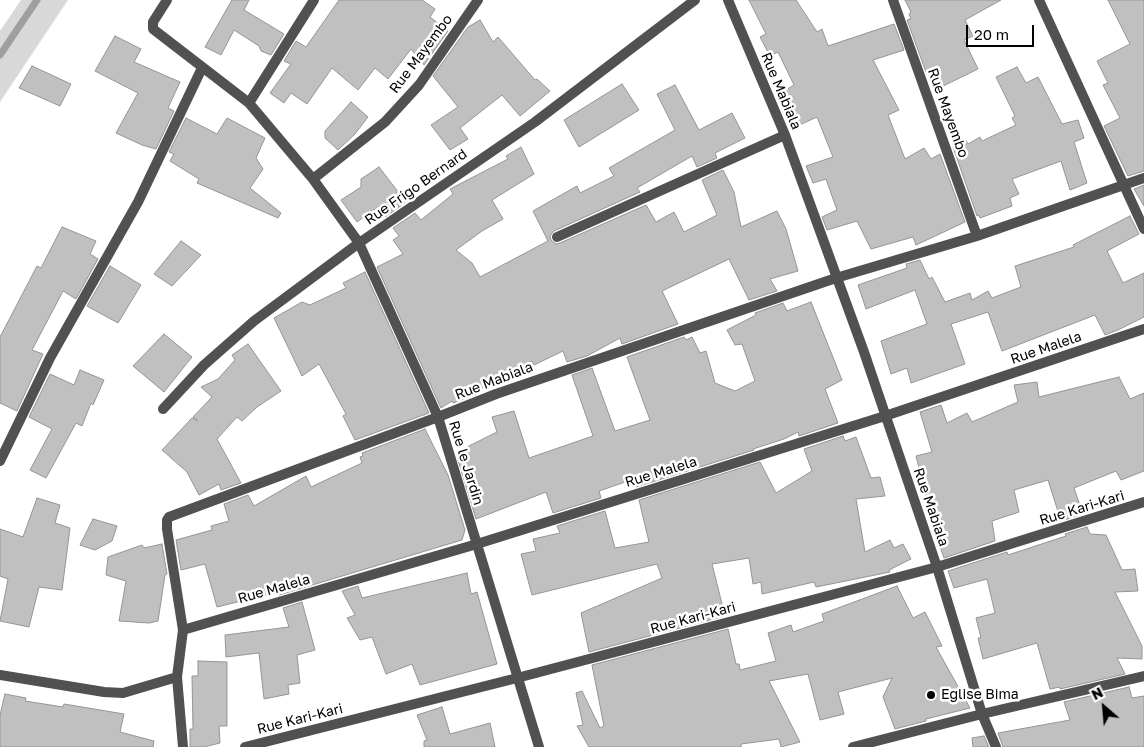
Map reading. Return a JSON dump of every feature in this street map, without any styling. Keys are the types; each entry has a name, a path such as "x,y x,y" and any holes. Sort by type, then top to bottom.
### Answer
{"street":[{"name":"Rue le Jardin","path":"167,0 153,22 153,29 249,103 312,179 359,243 438,418 539,747"},
{"path":"249,103 314,0"},
{"name":"Rue Mayembo","path":"312,179 385,122 419,85 478,0"},
{"name":"Rue Frigo Bernard","path":"163,409 204,365 254,321 359,243 535,122 695,0"},
{"name":"Rue Mabiala","path":"728,0 785,135 864,352 937,567 982,714 996,747"},
{"name":"Rue Mayembo","path":"893,0 977,236"},
{"path":"1039,0 1144,229"},
{"path":"0,461 50,358 138,202 202,68"},
{"path":"557,237 785,135"},
{"name":"Rue Mabiala","path":"183,630 167,520 172,516 438,418 505,390 836,278 977,236 1144,178"},
{"name":"Rue Malela","path":"183,630 478,544 885,416 1144,329"},
{"name":"Rue Kari-Kari","path":"244,747 517,678 937,567 1144,502"},
{"path":"183,630 177,677 183,747"},
{"path":"0,675 104,692 123,693 177,677"},
{"path":"853,747 1144,676"}],"shaded area":[{"path":"21,0 68,0 0,102 0,31"}],"building":[{"path":"232,0 249,0 244,10 284,34 271,55 261,51 259,46 234,30 221,55 205,47"},
{"path":"339,0 422,0 435,9 430,17 448,31 424,65 411,49 388,79 375,68 358,90 332,68 307,104 291,93 284,103 270,93 291,64 284,61 296,41 306,47"},
{"path":"749,0 796,0 817,32 822,29 828,46 894,24 904,50 873,60 899,110 888,115 905,159 924,148 931,159 940,154 965,222 916,245 913,237 871,249 857,221 827,230 822,217 837,210 826,179 813,183 806,166 833,157 817,117 795,127 784,91 794,85 778,52 770,56 760,37 766,34"},
{"path":"905,0 1001,0 965,20 973,36 964,40 978,69 937,89 928,71 926,72 907,20 911,19 909,14 911,12"},
{"path":"1108,0 1144,0 1144,171 1128,176 1104,126 1120,118 1103,85 1108,83 1097,61 1130,44"},
{"path":"480,20 493,42 498,37 535,80 537,79 550,91 520,116 502,95 460,128 468,139 450,150 431,125 458,107 433,76 468,27"},
{"path":"115,36 141,49 134,62 180,82 168,108 174,111 156,149 116,133 138,93 95,71"},
{"path":"32,66 71,84 60,106 19,88"},
{"path":"1017,67 1026,83 1038,77 1062,124 1078,120 1084,138 1074,142 1087,183 1070,190 1061,161 1012,179 1019,194 1010,198 1012,206 980,218 979,215 977,216 953,147 966,140 968,144 980,137 982,141 1016,125 1012,118 1015,116 996,77"},
{"path":"622,84 639,110 579,147 564,120"},
{"path":"675,85 699,130 732,113 745,138 715,153 717,158 697,167 692,156 637,188 640,192 554,231 550,236 551,240 556,244 560,243 646,205 656,222 674,212 684,232 717,215 702,180 723,170 734,192 741,227 777,211 786,229 798,271 770,279 777,291 749,300 729,259 662,291 678,324 622,344 620,338 587,356 567,362 563,351 534,365 532,361 477,391 478,394 453,403 452,401 441,408 377,267 403,254 393,240 399,236 393,228 415,213 421,220 453,194 450,189 508,159 506,156 521,147 534,174 492,200 503,219 482,231 456,250 472,263 480,277 548,241 533,211 577,186 580,193 614,176 609,168 675,130 657,94"},
{"path":"351,102 368,117 355,134 338,150 325,138 325,131"},
{"path":"186,118 217,134 227,118 265,138 256,158 263,169 250,188 281,213 278,218 197,183 199,179 170,161 174,154 169,152"},
{"path":"379,167 406,202 385,217 378,207 357,222 341,200 361,187 361,179"},
{"path":"1144,185 1144,206 1134,189"},
{"path":"1130,216 1139,234 1107,251 1123,283 1144,273 1144,317 1105,335 1095,315 1002,351 988,312 951,324 965,364 911,383 907,368 891,374 881,341 927,324 915,290 866,309 858,285 907,268 906,264 920,260 929,279 932,277 945,302 970,293 972,300 988,291 992,298 1021,287 1015,266 1074,247 1073,245"},
{"path":"62,227 96,241 90,254 98,259 76,299 63,291 32,350 43,354 17,411 0,403 0,337 37,266 41,268"},
{"path":"181,241 201,255 172,286 154,274"},
{"path":"110,266 141,285 118,323 87,306"},
{"path":"365,272 429,413 355,440 343,416 346,414 319,364 302,376 274,318 302,302 310,305 346,288 343,283"},
{"path":"811,302 842,380 825,389 838,423 799,436 798,432 754,450 636,487 634,480 631,480 599,491 601,498 553,513 546,492 476,519 458,460 463,449 497,432 492,417 514,411 529,458 593,436 572,375 592,368 615,431 650,420 627,357 684,337 686,340 692,337 700,353 706,351 715,383 735,391 755,381 742,344 735,345 727,330 756,315 755,313 783,303 787,311"},
{"path":"164,334 192,357 164,392 133,366"},
{"path":"248,344 281,391 257,407 242,421 237,417 217,439 241,483 221,490 219,484 199,495 187,472 162,450 192,418 198,421 193,417 212,397 201,387 218,379 235,360 232,355"},
{"path":"80,370 104,380 93,405 91,403 82,426 76,423 46,478 30,470 52,429 29,417 50,374 74,385"},
{"path":"1119,377 1130,399 1144,393 1144,471 1121,480 1116,471 1074,488 1083,514 1061,521 1048,480 1014,490 1019,512 992,521 995,541 944,558 938,541 940,540 928,514 930,513 916,456 932,452 920,412 941,405 947,423 967,413 972,422 1018,402 1014,385 1037,382 1039,397"},
{"path":"425,429 448,475 465,530 462,540 279,595 278,592 217,607 205,564 181,570 176,540 212,530 211,526 229,521 224,504 248,495 254,506 306,476 311,487 362,463 360,457 363,456 362,453"},
{"path":"843,436 845,441 856,437 871,478 880,477 885,496 856,499 865,552 890,540 894,548 903,544 911,559 889,570 890,572 816,587 814,582 762,594 761,582 753,584 749,558 712,564 725,616 589,652 581,613 662,578 657,564 532,595 521,554 536,551 533,539 560,533 557,526 605,511 615,548 649,542 639,500 760,462 776,493 812,471 804,449"},
{"path":"37,498 60,505 55,523 70,528 62,590 39,587 29,627 0,621 8,579 0,576 0,529 23,537"},
{"path":"93,519 117,526 112,541 95,550 80,545"},
{"path":"1087,527 1090,534 1106,535 1122,570 1135,569 1138,591 1115,592 1142,646 1142,659 1117,658 1125,674 1060,689 1060,687 1050,689 1037,643 983,659 978,638 981,638 976,618 995,613 987,579 954,588 948,571 1007,552 1008,555"},
{"path":"162,544 167,574 165,575 158,621 149,623 119,621 126,581 106,575 108,557 142,545 144,548"},
{"path":"467,573 471,594 477,592 497,664 420,685 412,664 386,674 372,637 360,640 347,618 355,615 342,591 358,586 362,598"},
{"path":"897,586 913,618 925,612 942,646 936,647 970,708 895,729 883,697 892,678 838,692 844,714 820,720 808,674 769,681 800,742 781,747 779,739 741,744 741,747 589,747 577,726 583,725 576,693 582,691 600,728 604,726 592,665 728,629 736,664 739,664 740,670 776,661 768,633 791,625 793,632 824,621 822,614"},
{"path":"302,602 315,650 297,655 300,683 288,685 289,694 264,699 259,653 226,657 225,635 289,627 283,608"},
{"path":"198,661 227,662 227,726 219,726 220,743 204,747 190,747 190,729 193,729 192,676 198,676"},
{"path":"1129,687 1132,698 1144,696 1144,747 1003,747 998,733 1070,720 1064,702"},
{"path":"5,694 26,698 25,701 63,707 64,704 124,714 120,732 154,741 153,747 0,747 0,715"},
{"path":"442,707 450,734 490,723 495,747 424,747 424,741 427,740 417,715"},
{"path":"984,736 989,747 973,747 972,738"}],"waterway":[{"path":"0,55 37,0"}],"place":[{"name":"Eglise Bima","path":"931,695"}]}
